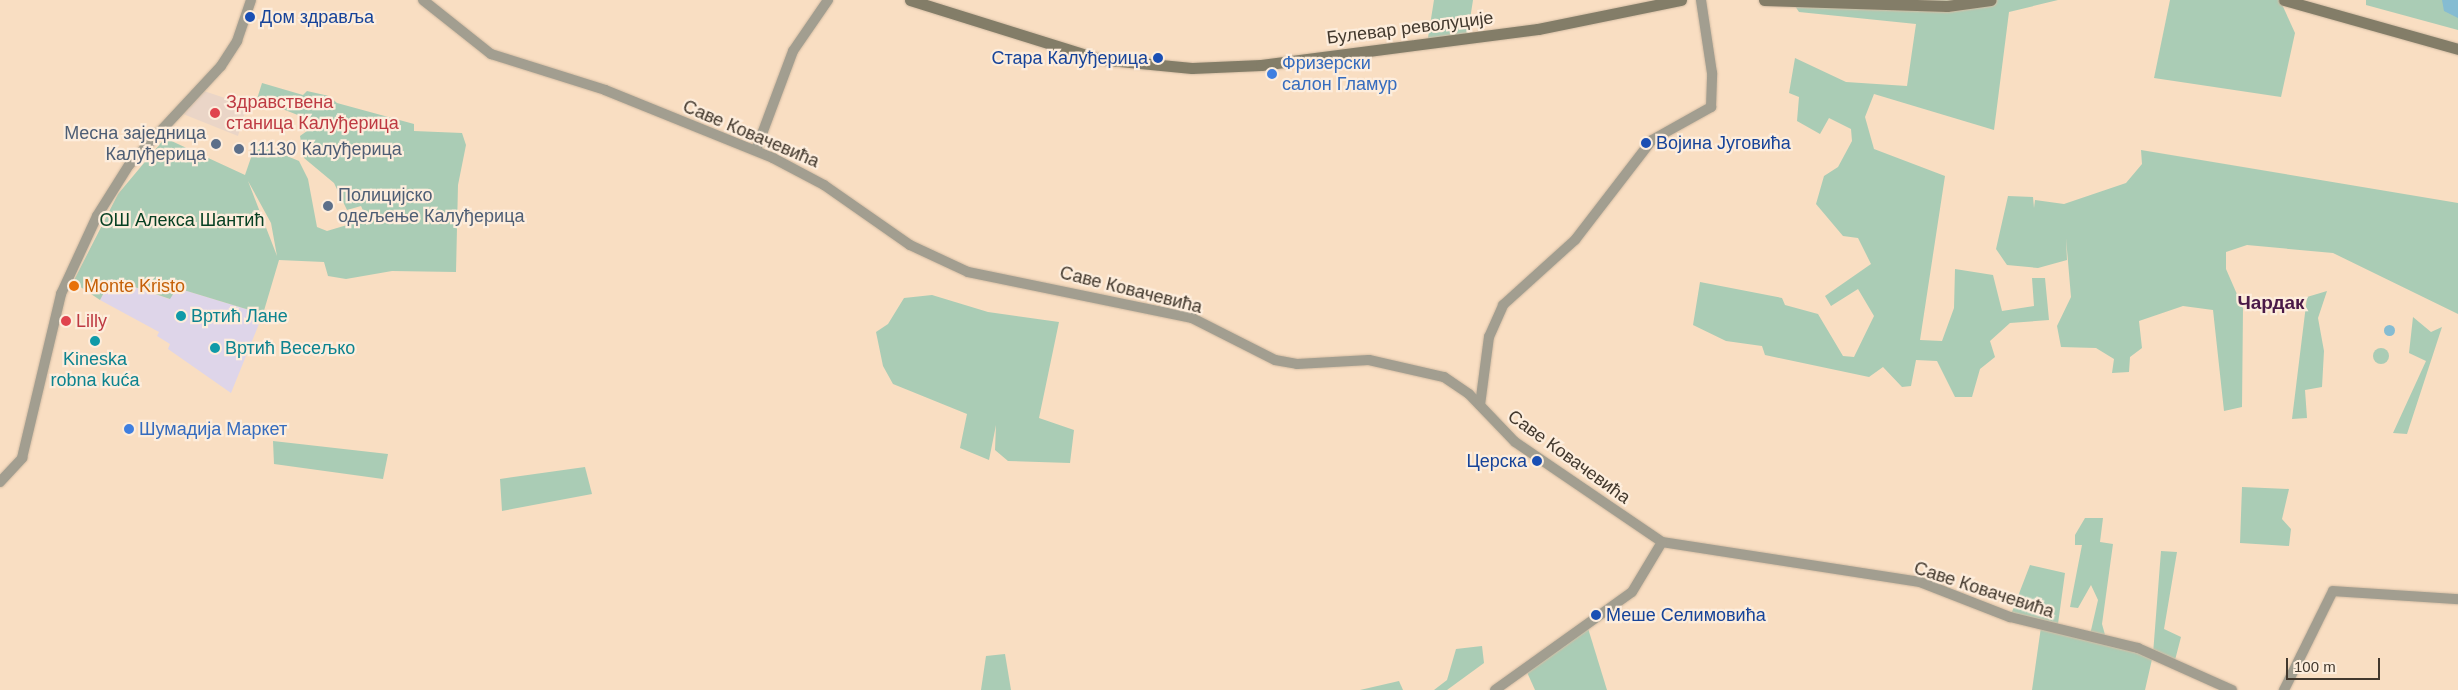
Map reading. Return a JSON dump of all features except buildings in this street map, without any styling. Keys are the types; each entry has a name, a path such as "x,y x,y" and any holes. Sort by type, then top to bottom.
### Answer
{"main road":[{"name":"Булевар револуције","path":"910,0 1099,59 1192,68 1261,65 1538,29 1681,0"},
{"path":"1764,0 1947,6 1991,0"},
{"path":"2284,0 2458,49"}],"street":[{"path":"0,482 22,458 62,294 99,212 129,165 224,61 251,0"},
{"name":"Саве Ковачевића","path":"424,0 492,54 605,90 756,150 824,185 910,246 968,272 1192,318 1255,353 1290,363 1369,360 1409,366 1452,380 1480,405 1514,442 1662,542 1920,582 2041,627 2138,648 2232,690"},
{"path":"756,150 793,51 828,0"},
{"path":"1480,405 1489,337 1503,305 1575,240 1652,140 1711,107 1712,82 1702,0"},
{"path":"1495,690 1632,592 1662,542"},
{"path":"2284,690 2333,590 2458,599"}],"shaded area":[{"name":"Здравствена станица Калуђерица","path":"204,91 243,104 246,109 238,136 183,114"},
{"path":"111,279 169,299 177,288 263,314 231,393 168,349 170,344 157,336 159,332 100,300"}],"green space":[{"path":"1434,0 1473,0 1467,39 1427,44"},
{"path":"1791,0 2058,0 2009,12 1994,130 1874,94 1865,117 1874,149 1945,176 1920,340 1942,341 1954,308 1955,269 1993,275 2002,311 2034,306 2032,278 2045,278 2049,320 2010,323 1990,341 1995,357 1980,369 1972,397 1955,397 1937,361 1916,360 1911,386 1902,387 1883,367 1869,377 1765,355 1762,346 1726,341 1693,325 1700,282 1782,298 1785,305 1818,314 1843,356 1854,357 1874,316 1858,289 1831,306 1825,296 1871,264 1858,238 1843,236 1816,204 1824,176 1838,167 1852,141 1851,129 1829,118 1820,134 1797,121 1799,97 1789,93 1795,58 1846,82 1907,86 1916,24 1799,12"},
{"path":"2170,0 2280,0 2295,33 2281,97 2154,78"},
{"path":"2366,0 2458,0 2458,30 2366,5"},
{"name":"ОШ Алекса Шантић","path":"262,83 303,95 307,91 329,96 337,103 414,124 414,131 462,133 466,145 458,185 456,272 392,271 346,279 328,276 324,262 279,260 263,314 177,288 170,299 111,279 100,300 73,282 118,194 165,138 245,175 256,143 299,161 308,179 317,227 327,231 367,219 361,206 347,210 334,183 304,158 300,136 314,126 313,121 257,99","holes":["248,181 271,223 277,256"]},
{"path":"2141,150 2458,203 2458,314 2333,253 2247,245 2226,252 2226,269 2243,308 2242,407 2224,411 2213,310 2183,306 2139,321 2142,348 2130,357 2129,372 2112,373 2114,359 2096,348 2061,347 2057,326 2071,297 2066,238 2067,260 2038,268 2007,265 1996,249 2008,196 2033,197 2034,208 2035,200 2064,204 2126,183 2142,164"},
{"path":"2327,291 2318,318 2324,351 2322,387 2305,390 2307,418 2292,419 2307,297"},
{"path":"932,295 988,312 1059,322 1039,418 1074,430 1070,463 1008,461 995,450 996,425 989,460 960,448 967,414 893,384 883,366 876,332 888,324 904,298"},
{"path":"2413,317 2431,332 2442,327 2407,434 2393,433 2426,361 2409,353"},
{"path":"2381,348 2387,350 2389,356 2387,362 2381,364 2375,362 2373,356 2375,350"},
{"path":"273,441 388,454 383,479 274,464"},
{"path":"585,467 592,494 502,511 500,479"},
{"path":"2242,487 2289,489 2282,519 2291,529 2289,546 2240,543"},
{"path":"2085,518 2103,518 2100,542 2113,544 2102,624 2107,642 2153,654 2161,551 2177,552 2164,629 2181,637 2174,664 2153,655 2145,690 2032,690 2041,627 2010,617 2030,565 2065,573 2057,631 2089,639 2098,600 2091,585 2078,608 2070,607 2082,545 2075,545 2075,535"},
{"path":"1587,625 1607,690 1535,690 1526,670"},
{"path":"1482,646 1484,663 1447,690 1434,690 1447,680 1456,649"},
{"path":"1005,654 1011,690 981,690 986,656"},
{"path":"1399,681 1403,690 1360,690"}],"water":[{"path":"2442,0 2458,0 2458,18 2444,11"},
{"path":"2389,324 2395,330 2389,336 2383,330"}],"place":[{"name":"Дом здравља","path":"250,17"},
{"name":"Стара Калуђерица","path":"1158,58"},
{"name":"Фризерски салон Гламур","path":"1272,74"},
{"name":"Здравствена станица Калуђерица","path":"215,113"},
{"name":"Војина Југовића","path":"1646,143"},
{"name":"Месна заједница Калуђерица","path":"216,144"},
{"name":"11130 Калуђерица","path":"239,149"},
{"name":"Полицијско одељење Калуђерица","path":"328,206"},
{"name":"Monte Kristo","path":"74,286"},
{"name":"Вртић Лане","path":"181,316"},
{"name":"Lilly","path":"66,321"},
{"name":"Kineska robna kuća","path":"95,341"},
{"name":"Вртић Весељко","path":"215,348"},
{"name":"Шумадија Маркет","path":"129,429"},
{"name":"Церска","path":"1537,461"},
{"name":"Меше Селимовића","path":"1596,615"}],"district":[{"name":"Чардак","path":"2271,303"}]}
